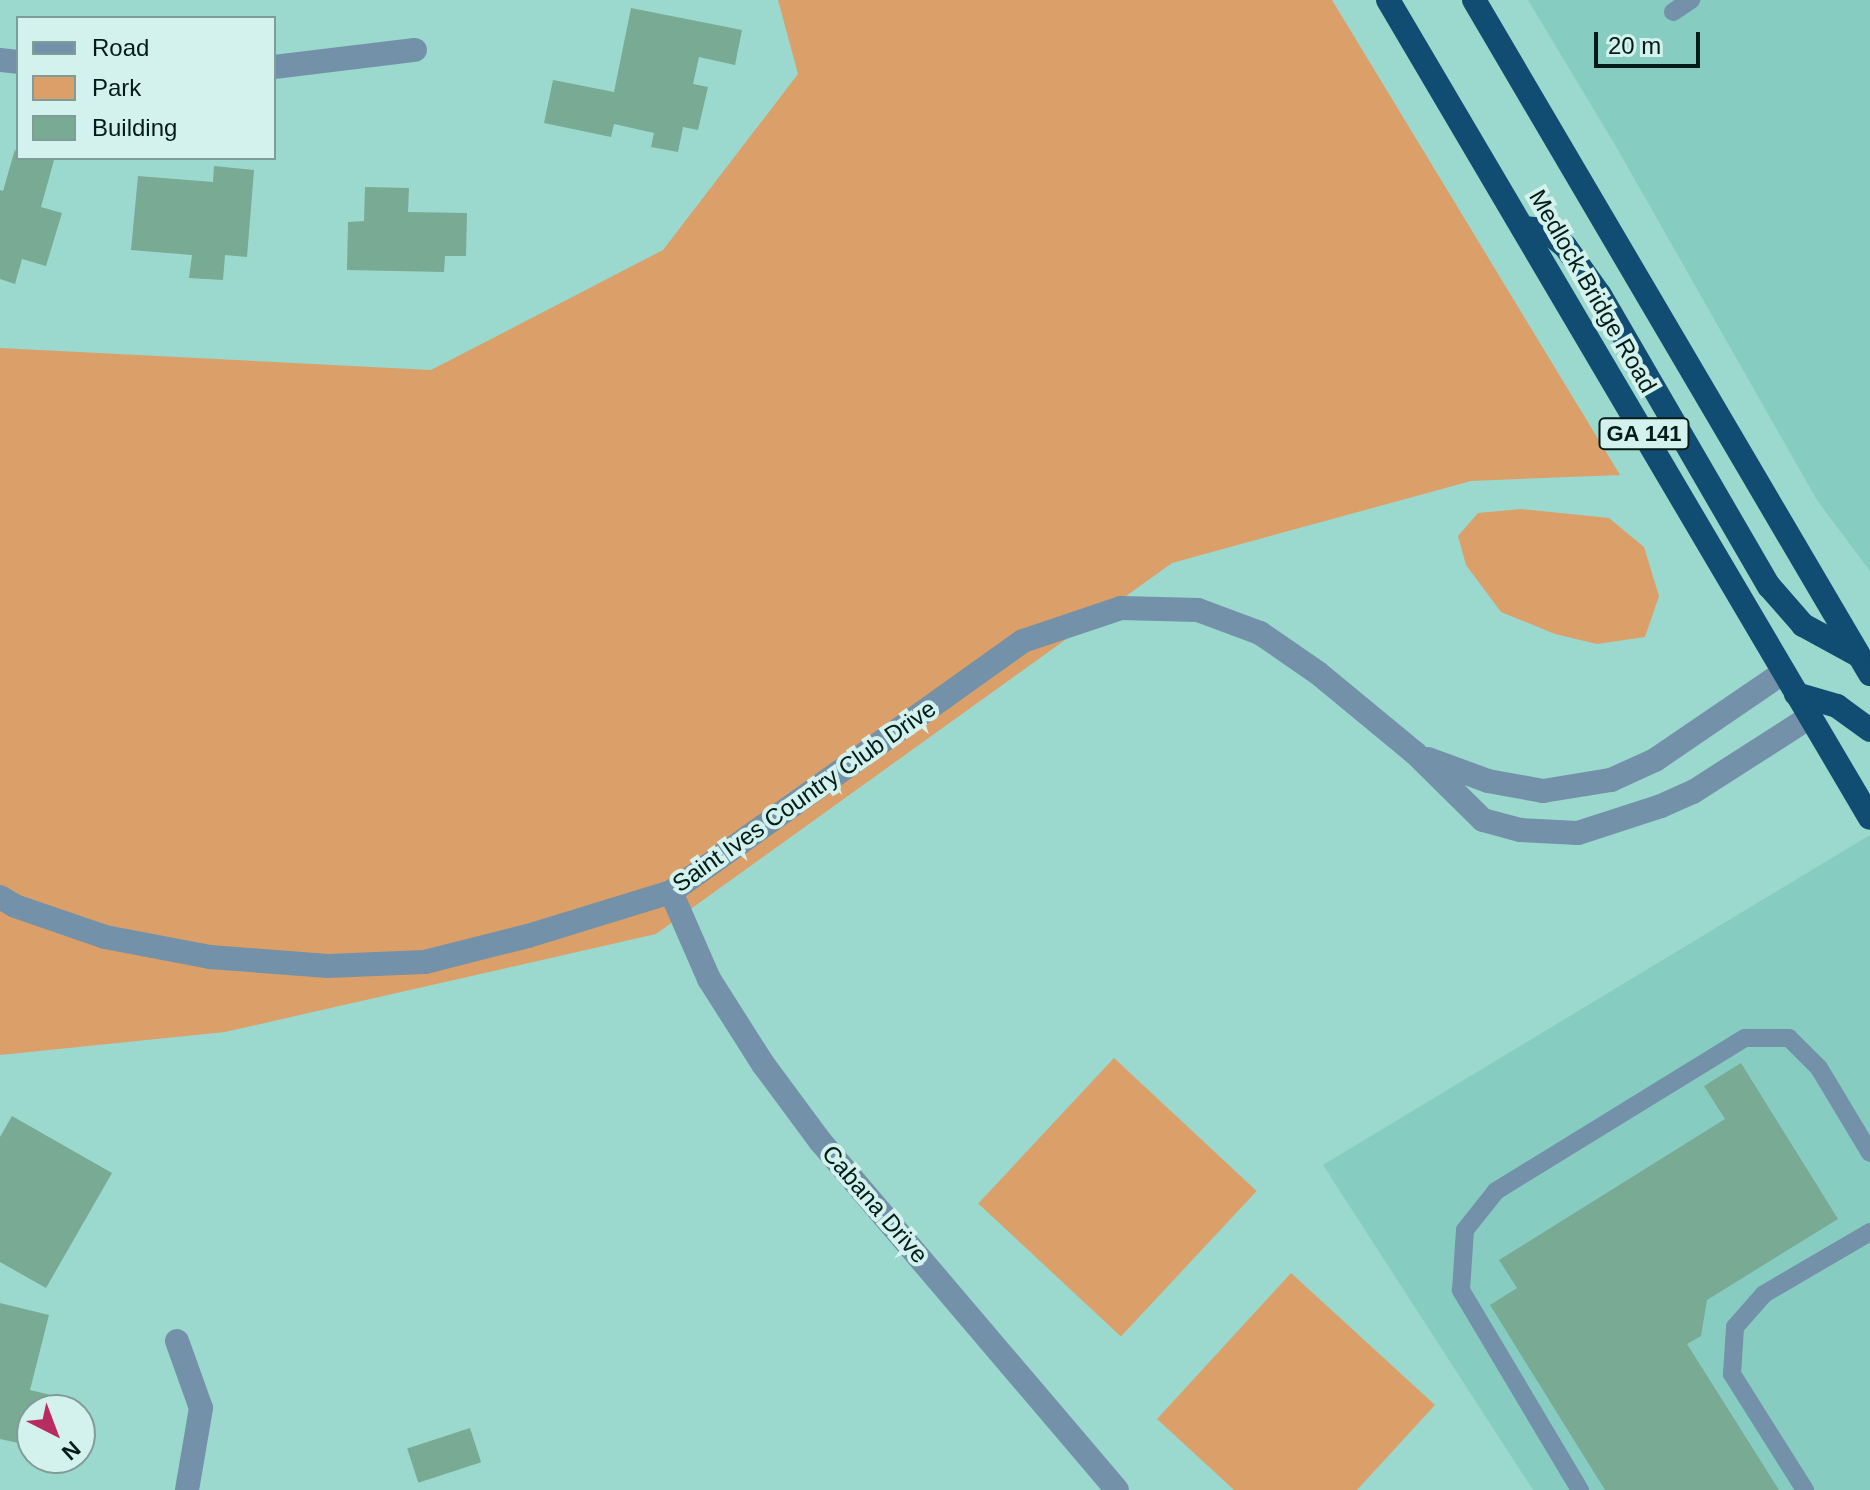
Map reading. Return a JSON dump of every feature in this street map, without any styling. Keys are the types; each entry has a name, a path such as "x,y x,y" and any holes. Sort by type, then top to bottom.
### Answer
{"highway":[{"name":"Medlock Bridge Road","path":"1388,0 1870,818"},
{"name":"Medlock Bridge Road","path":"1474,0 1866,659"},
{"path":"1523,228 1545,230 1565,246 1600,295 1769,586 1803,625 1866,659"},
{"path":"1796,694 1837,706 1870,730"}],"street":[{"path":"276,67 415,50"},
{"name":"Saint Ives Country Club Drive","path":"0,897 15,906 105,937 210,957 328,966 425,962 528,936 671,892 1023,641 1121,608 1198,610 1260,633 1318,673 1415,753 1483,820 1520,830 1578,833 1604,828 1677,799 1810,717"},
{"name":"Saint Ives Country Club Drive","path":"1415,753 1488,781 1543,791 1611,780 1655,760 1784,672"},
{"path":"1655,760 1677,799"},
{"name":"Cabana Drive","path":"671,892 709,979 763,1064 811,1128 1117,1490"},
{"path":"177,1341 201,1408 187,1490"}],"lane":[{"path":"1673,12 1691,0"},
{"path":"1580,1490 1461,1290 1465,1230 1496,1191 1745,1038 1789,1038 1819,1068 1870,1153"},
{"path":"1805,1490 1732,1374 1735,1327 1764,1294 1870,1232"}],"shaded area":[{"path":"1528,0 1870,0 1870,571 1817,500 1614,143"},
{"path":"1870,835 1870,1490 1533,1490 1323,1165"}],"green space":[{"path":"778,0 1332,0 1620,475 1471,481 1172,563 656,934 225,1032 0,1055 0,348 431,370 663,250 798,74"},
{"path":"1521,509 1609,518 1644,547 1659,596 1645,637 1597,644 1555,634 1501,612 1466,565 1458,536 1478,513"},
{"path":"1114,1058 1257,1191 1121,1337 978,1204"},
{"path":"1291,1273 1435,1405 1357,1490 1234,1490 1157,1419"}],"building":[{"path":"631,8 742,30 735,65 699,57 693,84 708,87 698,130 683,127 678,152 651,147 654,133 614,124 611,137 544,123 553,80 614,92"},
{"path":"15,149 16,160 54,160 41,207 62,213 46,266 22,259 15,284 0,279 0,190 3,191"},
{"path":"214,166 254,170 247,257 225,255 223,280 189,278 192,255 131,250 138,176 213,182"},
{"path":"365,187 409,188 408,212 467,213 466,256 445,256 444,272 347,270 348,222 364,221"},
{"path":"1741,1063 1838,1219 1707,1300 1701,1336 1687,1344 1779,1490 1605,1490 1490,1305 1517,1288 1499,1260 1725,1119 1704,1086"},
{"path":"12,1116 112,1173 46,1288 0,1262 0,1137"},
{"path":"0,1303 49,1315 30,1390 47,1394 16,1394 16,1442 0,1439"},
{"path":"470,1428 481,1462 418,1483 407,1448"}]}
